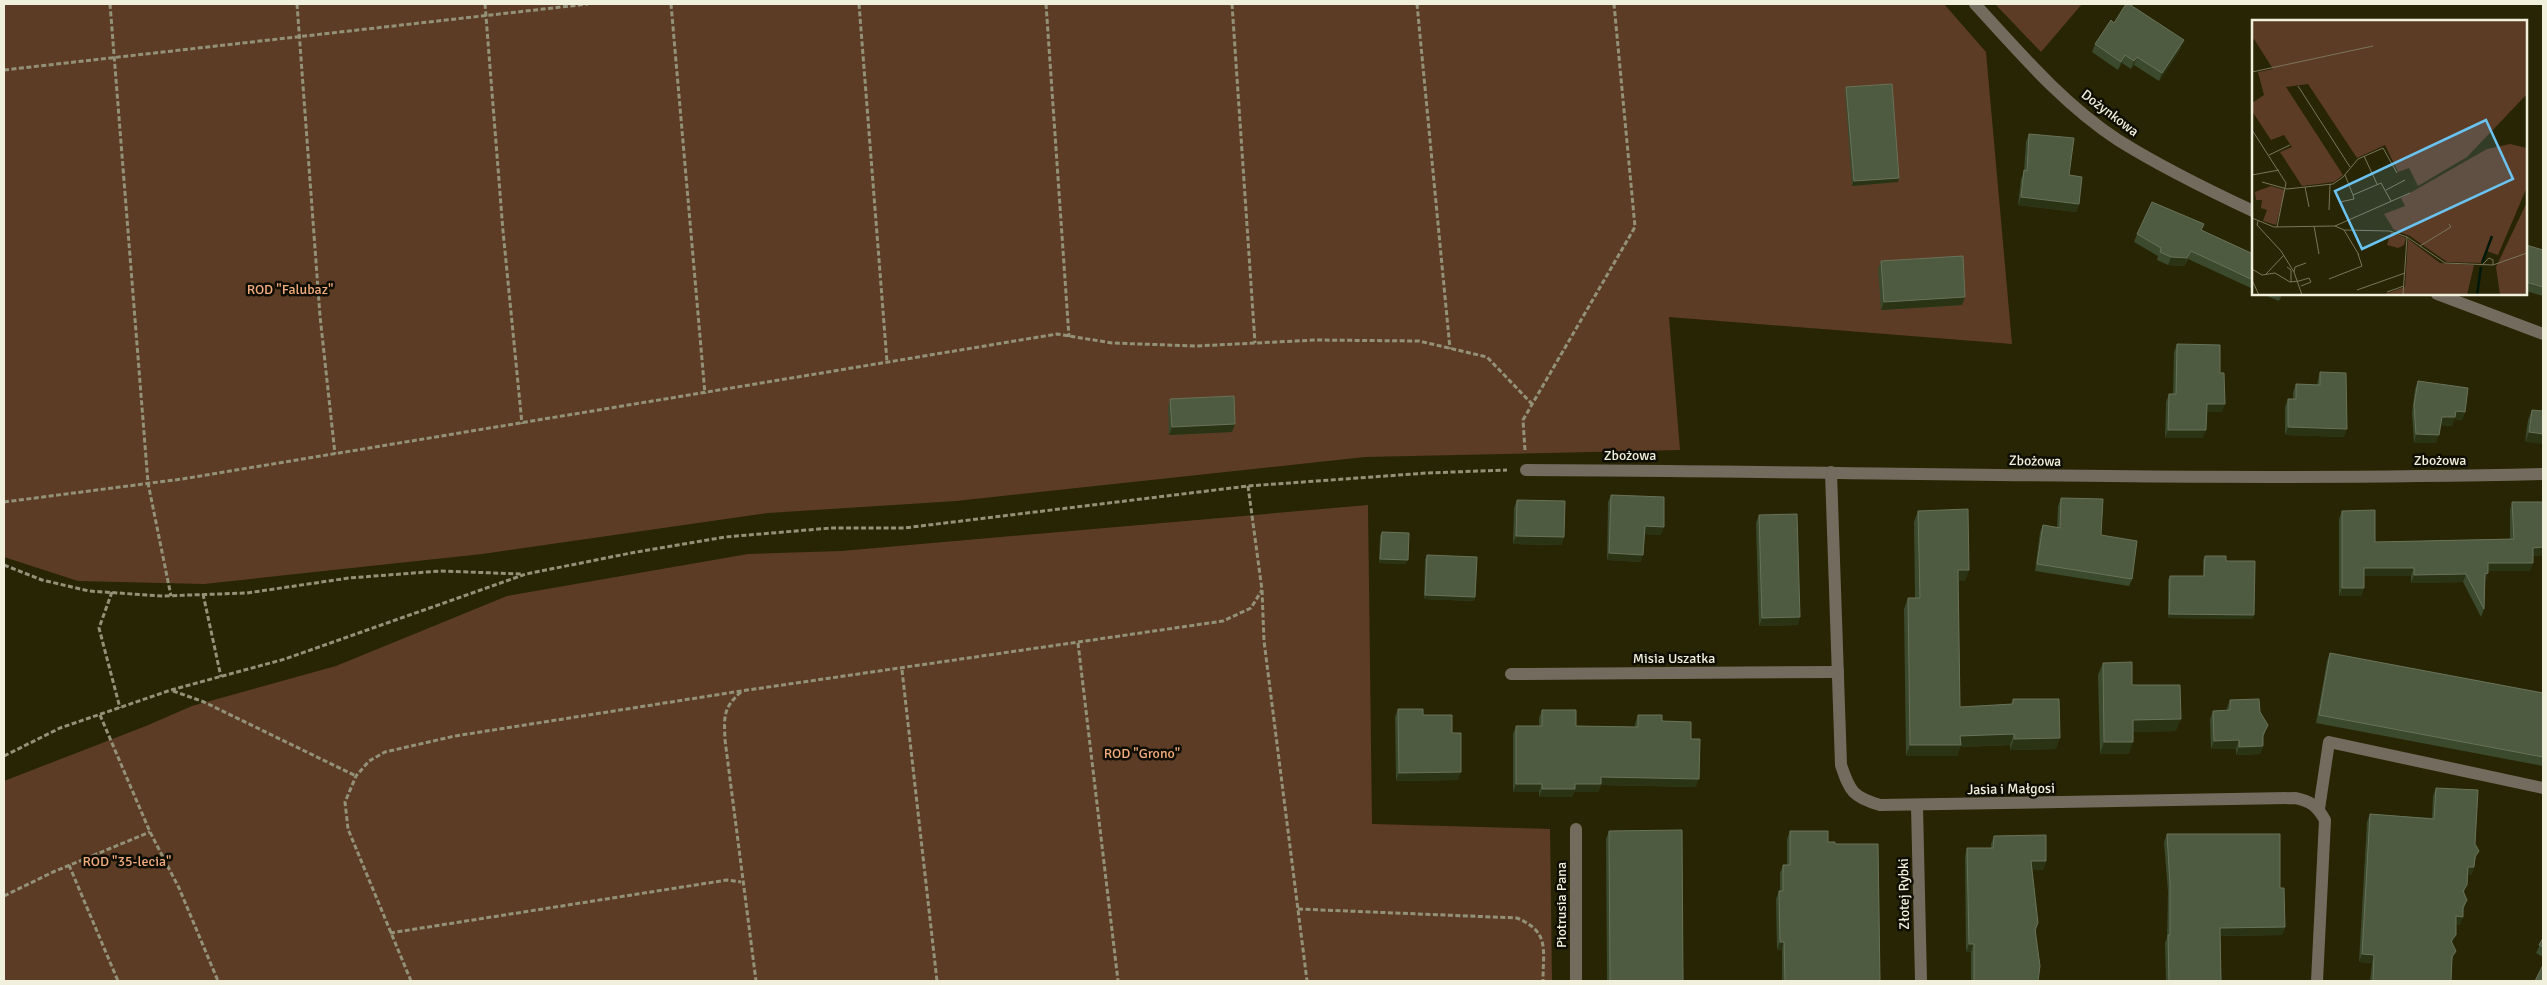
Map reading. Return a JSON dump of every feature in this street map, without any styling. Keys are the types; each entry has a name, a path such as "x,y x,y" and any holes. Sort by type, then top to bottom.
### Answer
{"street":[{"name":"Dożynkowa","path":"1974,4 2040,74 2077,108 2118,140 2252,210"},
{"path":"2441,295 2543,334"},
{"name":"Zbożowa","path":"1526,470 1831,472 2095,477 2543,474"},
{"name":"Jasia i Małgosi","path":"1831,472 1841,765 1848,788 1860,799 1880,805 1918,806 2295,798 2309,801 2319,809"},
{"name":"Misia Uszatka","path":"1511,674 1838,672"},
{"path":"2317,981 2325,834 2325,820 2319,809 2329,742 2543,788"},
{"name":"Złotej Rybki","path":"1918,806 1921,981"},
{"name":"Piotrusia Pana","path":"1576,829 1576,981"}],"path":[{"path":"110,4 148,483 171,596"},
{"path":"297,4 320,316 335,454"},
{"path":"485,4 502,221 522,424"},
{"path":"4,70 588,4"},
{"path":"671,4 705,394"},
{"path":"859,4 887,362"},
{"path":"1046,4 1069,336"},
{"path":"1232,4 1255,343"},
{"path":"1417,4 1450,349"},
{"path":"4,756 60,728 171,690 285,659 526,574 725,537 831,528 904,528 1248,486 1427,473 1526,470 1523,420 1635,227 1614,4"},
{"path":"4,502 148,483 335,454 1057,334 1112,343 1197,346 1315,340 1419,342 1488,357 1532,404"},
{"path":"1248,486 1262,590 1264,641 1307,981"},
{"path":"4,566 89,591 171,596 247,593 349,578 440,571 526,574"},
{"path":"411,981 348,829 345,802 356,776 369,760 385,752 455,736 741,691 902,670 1223,621 1251,608 1262,590"},
{"path":"112,592 99,628 120,708"},
{"path":"203,594 221,677"},
{"path":"1078,643 1118,981"},
{"path":"902,670 937,981"},
{"path":"171,690 204,702 356,776"},
{"path":"741,691 727,704 724,720 741,882 756,981"},
{"path":"100,715 150,832 179,888 218,981"},
{"path":"4,896 70,865 150,832"},
{"path":"70,865 118,981"},
{"path":"390,933 726,880 741,882"},
{"path":"1298,909 1517,918 1533,925 1543,940 1543,981"}],"green space":[{"name":"ROD \"Falubaz\"","path":"4,4 1944,4 1986,52 2012,344 1669,317 1680,450 1365,457 956,501 768,513 482,554 204,584 78,581 4,557"},
{"path":"1995,4 2082,4 2041,52"},
{"name":"ROD \"Grono\"","path":"1368,505 1372,824 1550,829 1552,981 4,981 4,781 146,726 192,706 336,666 507,596 748,554 841,551"}],"building":[{"path":"2126,4 2129,4 2184,40 2162,73 2137,57 2134,61 2125,55 2121,62 2095,44 2111,20 2114,23"},
{"path":"1892,84 1899,178 1854,181 1846,87"},
{"path":"2029,134 2074,138 2069,175 2082,177 2079,204 2021,197 2024,170 2027,171"},
{"path":"2152,202 2204,224 2201,230 2251,253 2252,250 2252,280 2191,251 2187,258 2171,257 2160,252 2161,248 2137,234"},
{"path":"2527,245 2543,250 2543,287 2527,282"},
{"path":"1963,256 1965,297 1884,302 1881,261"},
{"path":"2177,344 2220,345 2220,373 2224,373 2225,404 2207,404 2206,430 2168,430 2169,394 2176,394"},
{"path":"2320,372 2346,373 2347,429 2288,427 2288,399 2296,399 2296,384 2320,385"},
{"path":"2418,381 2468,388 2465,412 2456,411 2455,417 2442,417 2439,435 2416,434 2414,405"},
{"path":"1234,396 1235,424 1172,427 1170,399"},
{"path":"2532,410 2543,411 2543,434 2529,432"},
{"path":"1611,495 1664,497 1664,527 1645,526 1643,555 1609,553"},
{"path":"2061,498 2103,499 2101,535 2137,541 2132,579 2037,564 2043,525 2060,528"},
{"path":"1517,500 1565,501 1564,537 1516,536"},
{"path":"2512,502 2543,502 2543,547 2533,548 2533,563 2488,563 2488,573 2485,574 2484,609 2466,574 2414,575 2414,568 2364,568 2364,588 2342,588 2342,511 2375,510 2375,542 2514,539"},
{"path":"1968,509 1969,570 1958,570 1960,707 2013,704 2013,699 2059,699 2060,738 2014,739 2014,734 1960,736 1961,745 1910,745 1908,598 1920,598 1918,511"},
{"path":"1797,514 1800,617 1762,618 1759,515"},
{"path":"1382,532 1409,533 1408,560 1380,559"},
{"path":"1427,555 1477,557 1475,597 1425,595"},
{"path":"2205,556 2226,556 2226,561 2255,561 2254,615 2169,614 2170,576 2204,576"},
{"path":"2330,653 2543,693 2543,757 2319,715"},
{"path":"2132,662 2132,685 2180,685 2181,719 2133,720 2133,742 2104,742 2103,663"},
{"path":"2259,699 2260,712 2268,725 2263,735 2263,746 2239,747 2239,740 2214,741 2213,711 2230,710 2230,700"},
{"path":"1398,709 1423,709 1423,715 1452,715 1452,733 1461,733 1461,772 1399,773"},
{"path":"1542,710 1576,710 1576,726 1638,727 1638,715 1662,715 1662,721 1691,722 1691,739 1700,739 1699,779 1601,777 1601,784 1575,784 1575,789 1542,789 1542,784 1516,784 1516,726 1542,726"},
{"path":"2436,788 2478,790 2475,844 2479,851 2475,857 2474,867 2468,867 2467,885 2463,891 2467,900 2463,907 2463,917 2456,916 2456,935 2451,941 2456,951 2452,957 2451,981 2373,981 2374,955 2362,954 2370,814 2434,819"},
{"path":"1682,830 1683,981 1610,981 1609,831"},
{"path":"1790,831 1828,831 1828,842 1835,842 1835,844 1878,844 1880,981 1785,981 1784,942 1780,942 1779,891 1783,891 1783,865 1790,865"},
{"path":"2167,834 2280,834 2280,888 2284,888 2285,927 2220,928 2221,981 2169,981 2170,884"},
{"path":"2046,835 2046,861 2031,861 2038,923 2035,929 2040,966 2038,981 1974,981 1974,944 1969,944 1967,848 1993,848 1994,836"},
{"path":"2543,938 2543,947 2539,945"},
{"path":"2543,965 2543,981 2535,981"}],"park label":[{"name":"ROD \"35-lecia\"","path":"127,861"}]}
